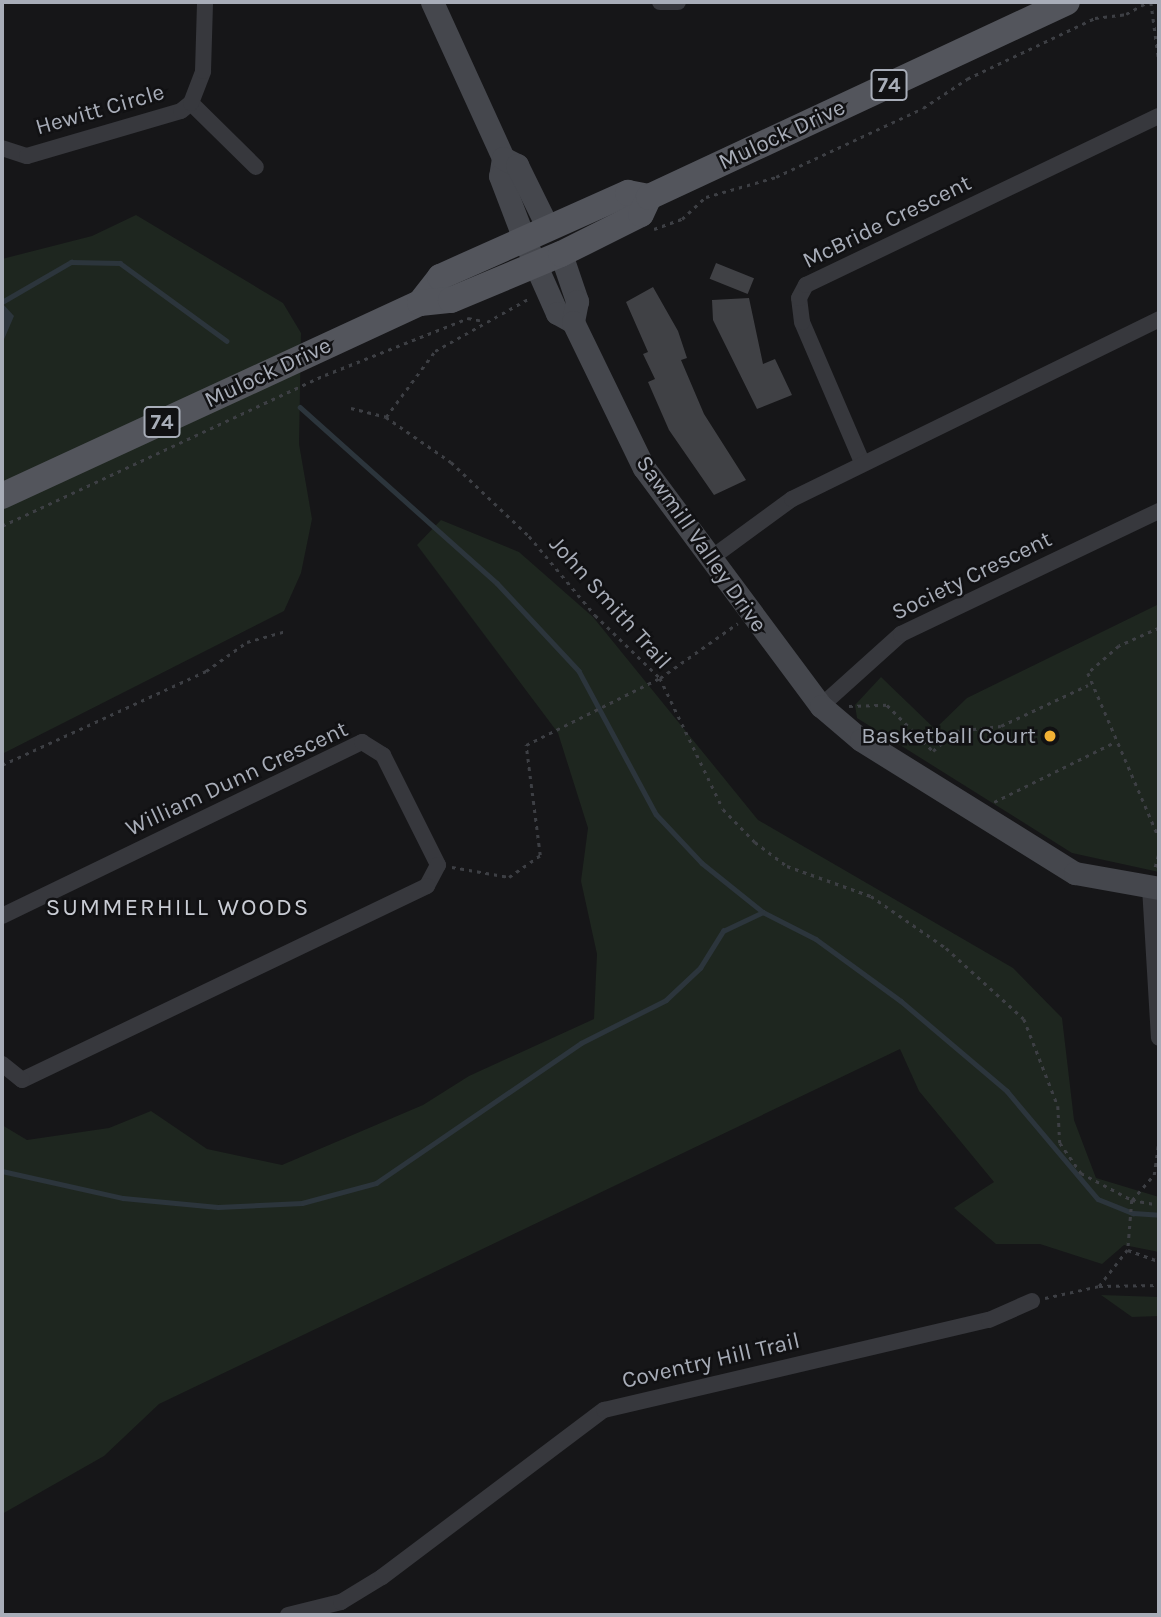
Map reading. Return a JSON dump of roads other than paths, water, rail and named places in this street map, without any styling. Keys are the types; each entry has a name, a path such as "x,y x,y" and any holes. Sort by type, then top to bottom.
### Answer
{"main road":[{"name":"Mulock Drive","path":"419,303 440,277 628,193 649,197 1067,2"},
{"name":"Mulock Drive","path":"2,496 419,303 451,300 561,254 641,214 649,197"}],"street":[{"name":"Hewitt Circle","path":"2,148 27,156 156,120 191,103 202,71 205,2"},
{"path":"432,2 503,158 517,165 561,254"},
{"path":"660,2 678,2"},
{"path":"191,103 256,167"},
{"name":"McBride Crescent","path":"862,462 802,322 799,298 806,285 1159,116"},
{"name":"Sawmill Valley Drive","path":"503,158 500,176 557,313 573,322 644,468 714,556 821,706 972,812 1075,873 1154,888"},
{"name":"Sawmill Valley Drive","path":"561,254 577,301 573,322"},
{"path":"714,556 761,517 862,462 1159,319"},
{"name":"Society Crescent","path":"821,706 901,634 1159,511"},
{"name":"William Dunn Crescent","path":"2,916 362,741 383,755 438,865 427,886 22,1080 2,1064"},
{"path":"1154,888 1159,1038"},
{"name":"Coventry Hill Trail","path":"288,1615 341,1602 382,1577 604,1410 989,1320 1032,1301"}],"waterway":[{"path":"2,302 71,262 120,263 227,341"},
{"path":"300,407 497,583 579,671 656,814 702,863 763,912 816,939 901,1001 1007,1091 1098,1199 1133,1213 1159,1215"},
{"path":"2,1171 123,1198 218,1207 302,1203 376,1183 581,1043 666,1000 700,968 723,931 763,912"}],"place":[{"name":"Basketball Court","path":"1050,736"}],"district":[{"name":"SUMMERHILL WOODS","path":"178,908"}]}
